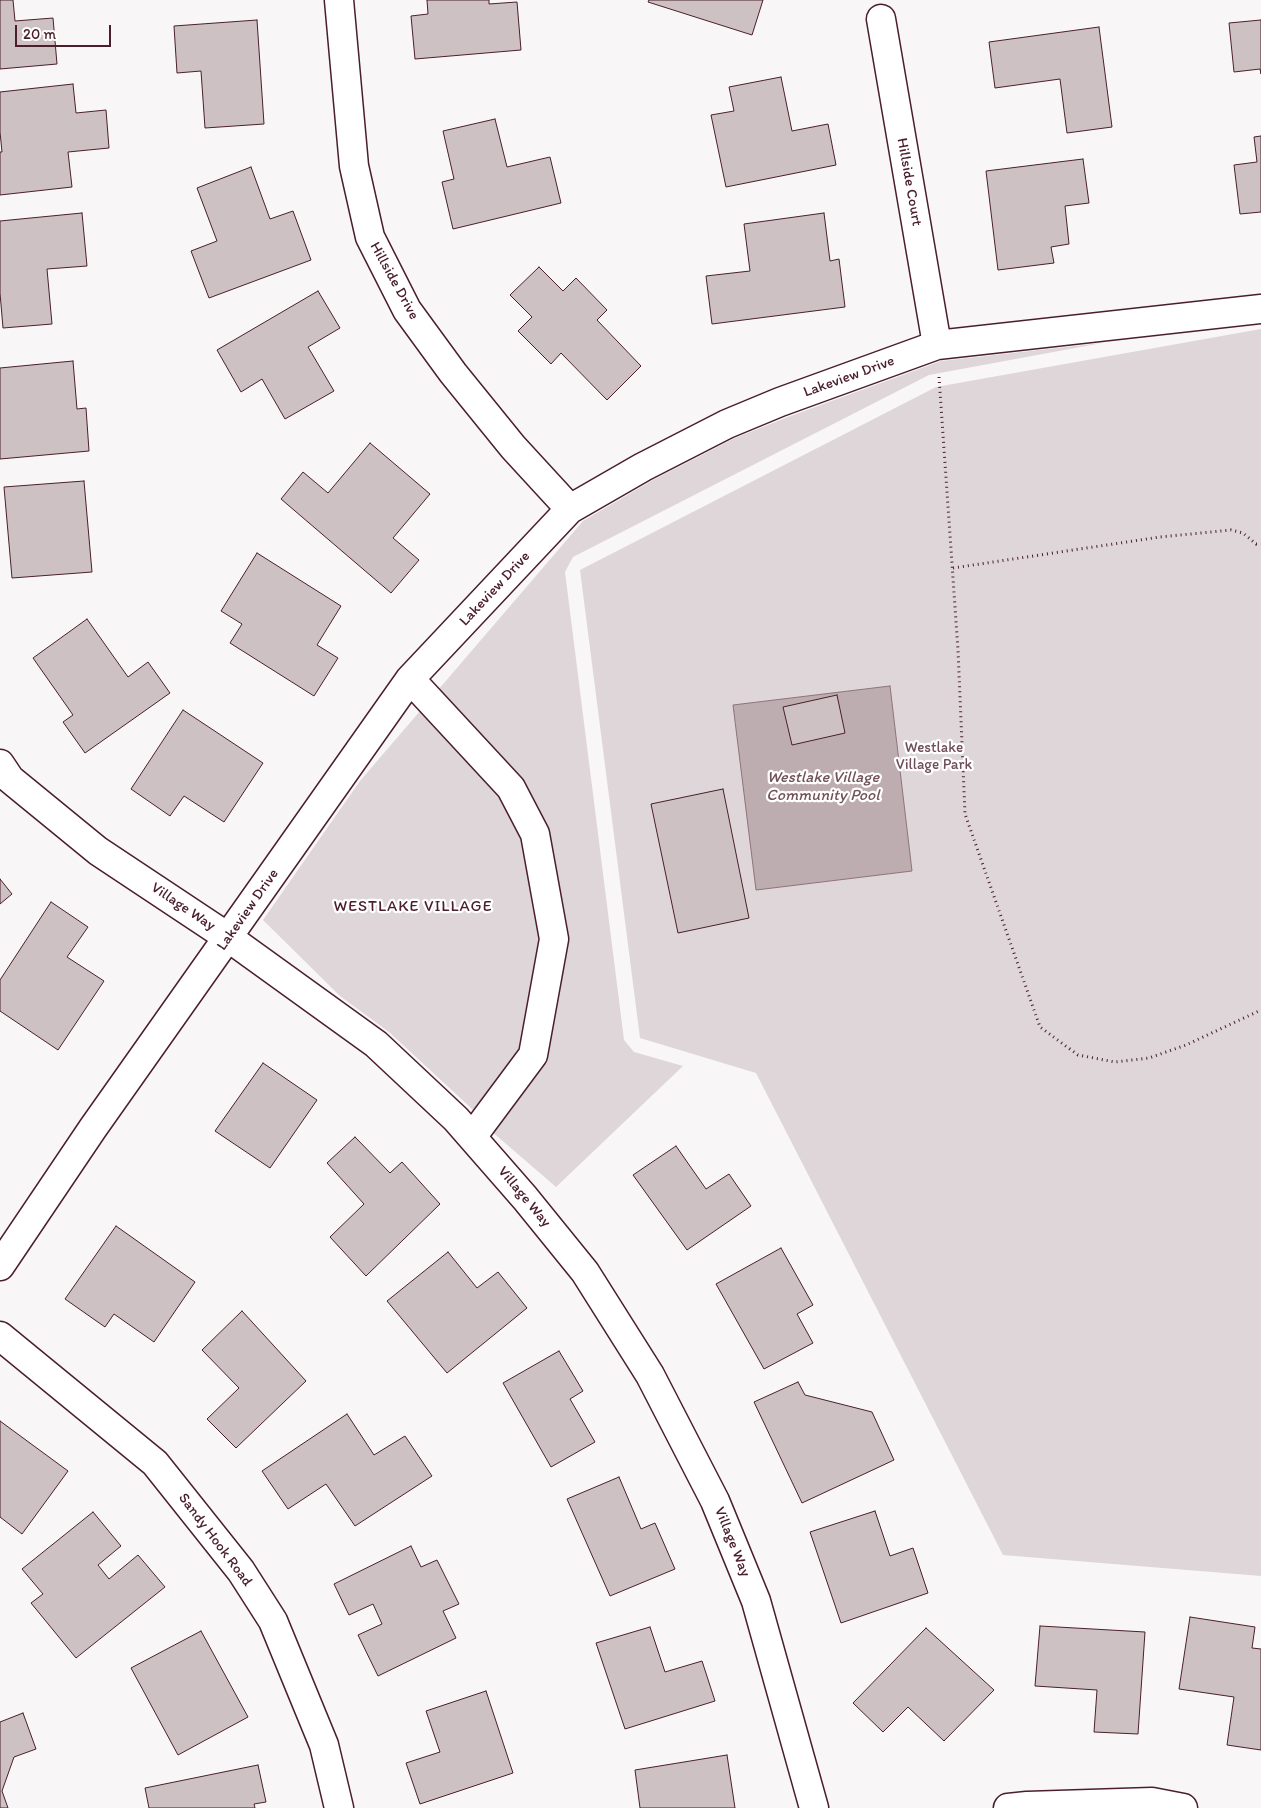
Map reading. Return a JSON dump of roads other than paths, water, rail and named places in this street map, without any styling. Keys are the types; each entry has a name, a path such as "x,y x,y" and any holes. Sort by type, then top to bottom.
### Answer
{"street":[{"name":"Hillside Drive","path":"339,0 354,166 370,237 407,310 447,365 513,447 570,509"},
{"name":"Hillside Court","path":"881,19 937,345"},
{"name":"Lakeview Drive","path":"0,1266 93,1128 229,938 410,679 570,509 643,466 727,424 780,402 937,345 1261,309"},
{"path":"410,679 511,788 535,834 554,939 533,1055 472,1137"},
{"name":"Village Way","path":"0,764 10,779 98,851 229,938 376,1044 456,1119 525,1198 585,1272 650,1375 716,1501 756,1601 814,1808"},
{"name":"Sandy Hook Road","path":"0,1336 155,1462 241,1571 272,1621 324,1745 339,1808"},
{"path":"1008,1808 1152,1802 1183,1808"}],"water":[{"name":"Westlake Village Community Pool","path":"890,686 912,871 756,890 733,705"}],"district":[{"name":"WESTLAKE VILLAGE","path":"413,907"}],"park label":[{"name":"Westlake Village Park","path":"934,756"}]}
